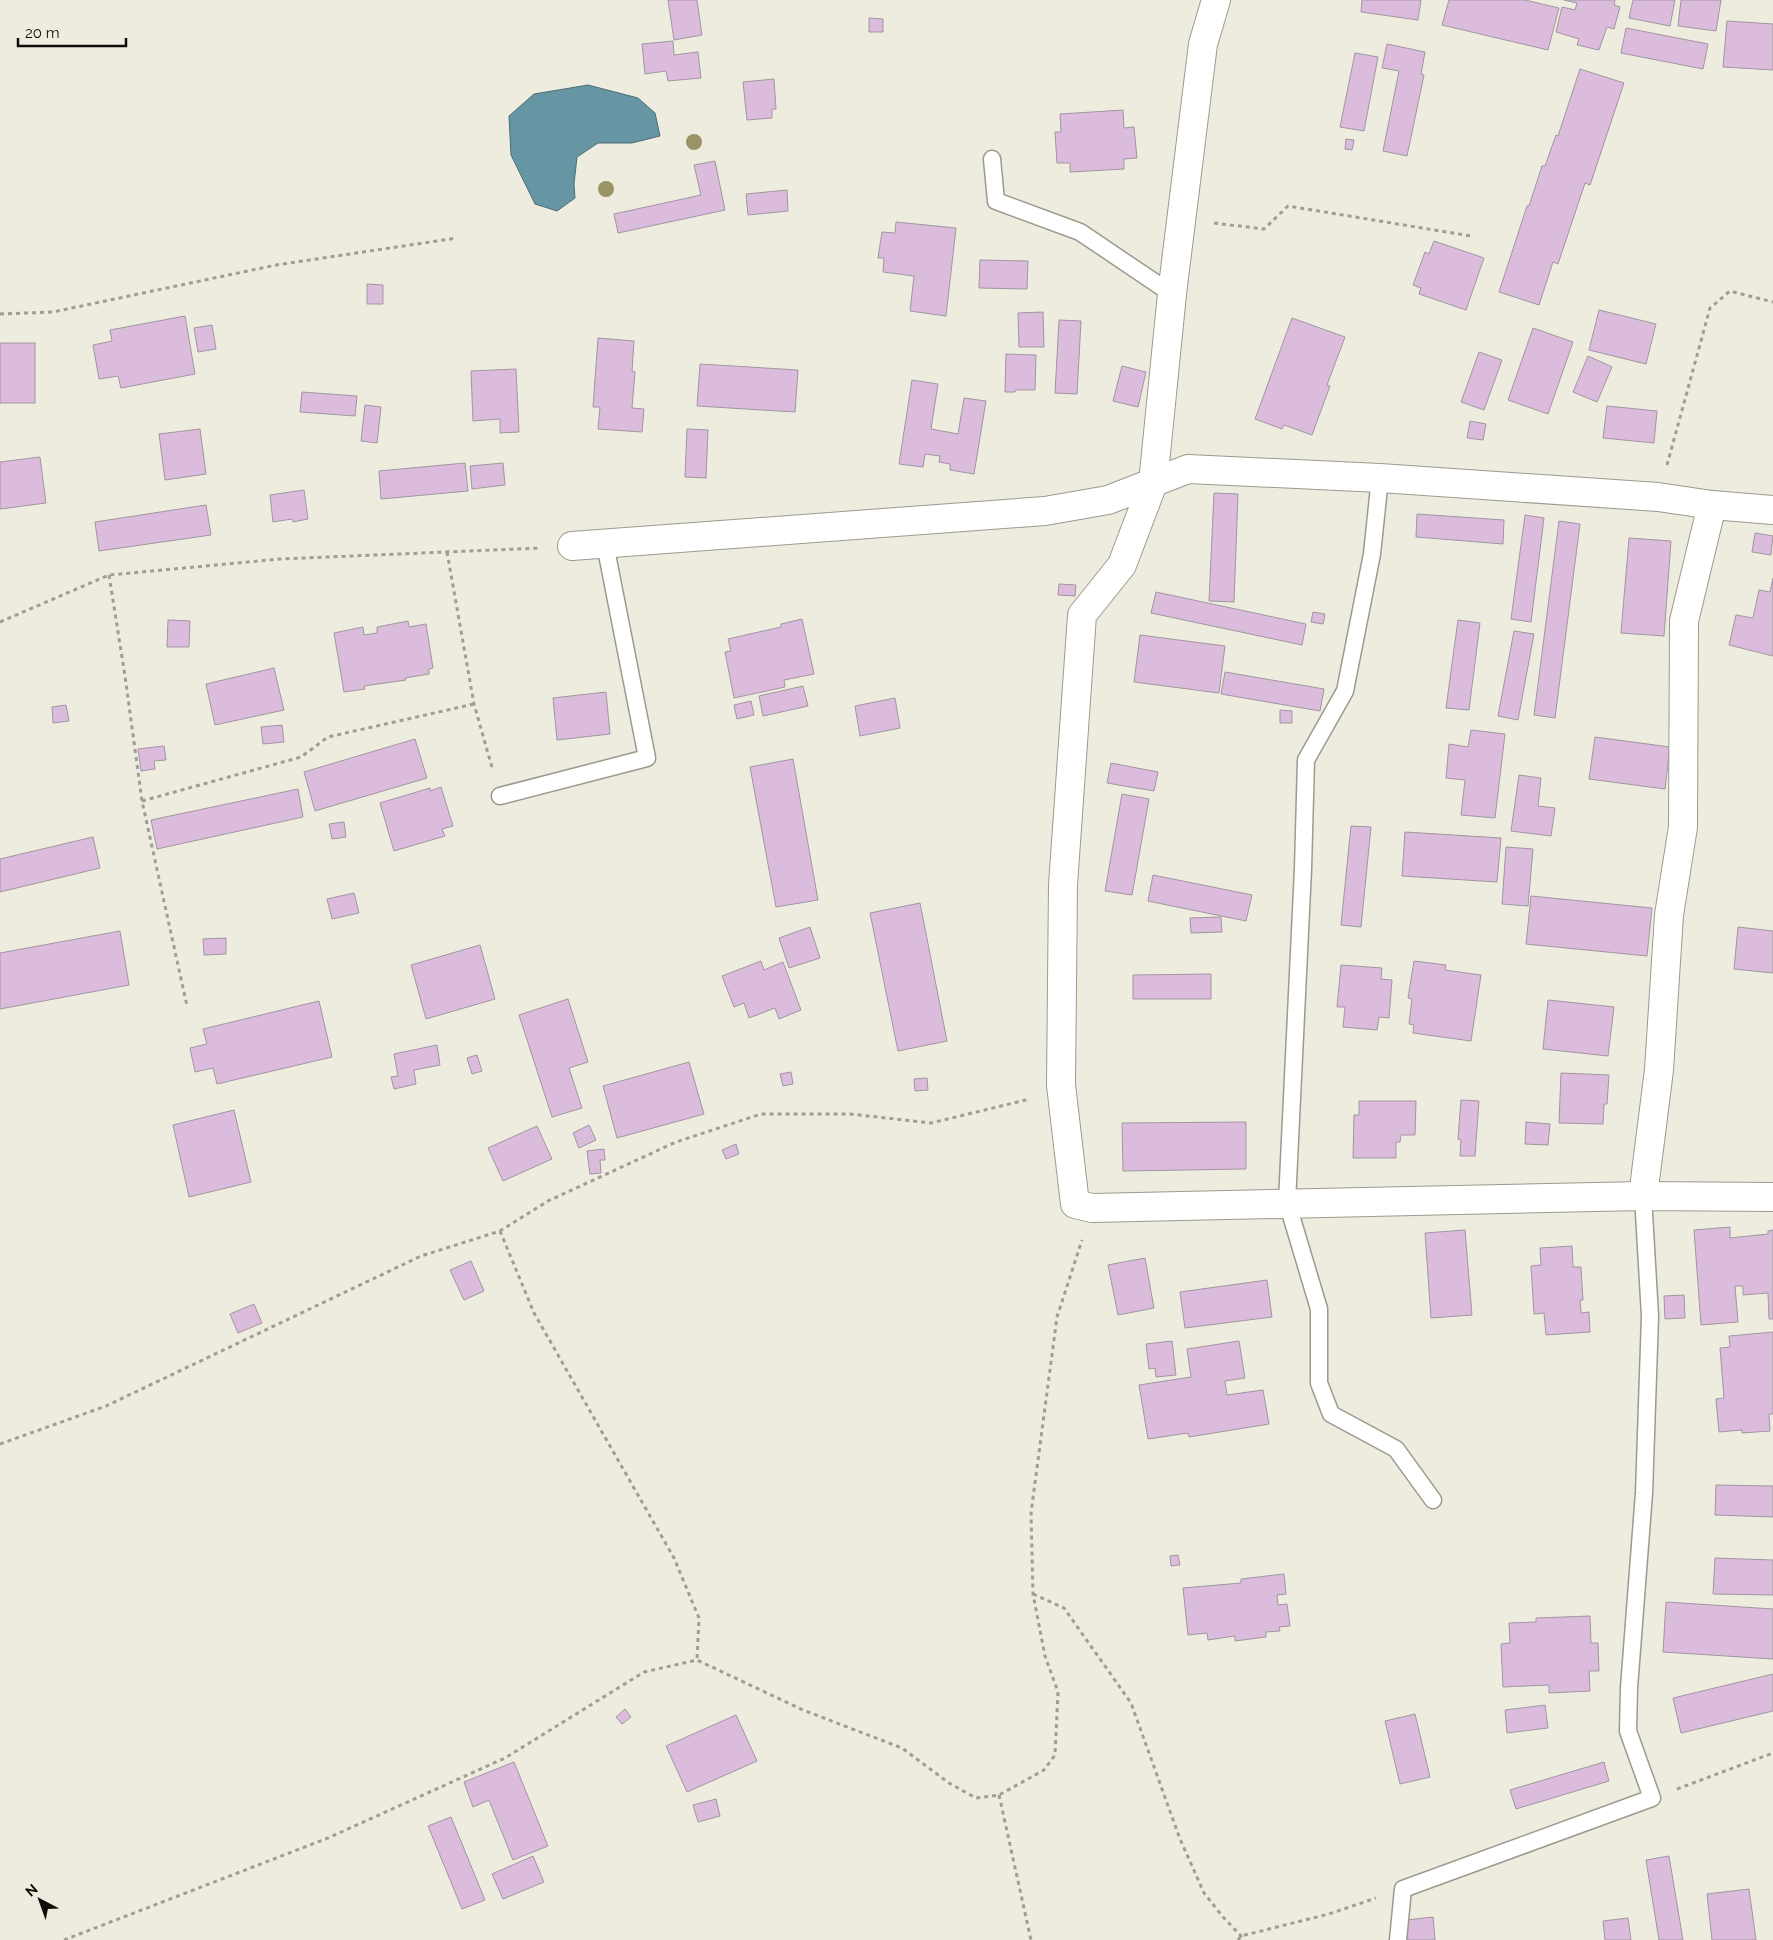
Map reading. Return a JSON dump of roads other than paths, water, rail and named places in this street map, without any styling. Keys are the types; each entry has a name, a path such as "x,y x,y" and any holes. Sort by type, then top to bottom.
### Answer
{"street":[{"path":"1216,0 1203,44 1172,294 1153,483 1122,565 1082,615 1063,885 1061,1085 1074,1204 1092,1208 1287,1202 1643,1196 1773,1197"},
{"path":"572,546 1045,511 1108,500 1188,469 1380,478 1658,497 1712,505 1773,510"},
{"path":"1643,1196 1659,1070 1669,915 1683,827 1684,621 1712,505"}],"lane":[{"path":"992,159 996,201 1080,232 1172,294"},
{"path":"1380,478 1372,554 1344,691 1306,760 1303,869 1287,1202 1319,1309 1319,1384 1331,1414 1396,1449 1433,1500"},
{"path":"500,796 647,758 605,544"},
{"path":"1398,1940 1403,1889 1652,1798 1628,1731 1628,1688 1644,1493 1650,1316 1643,1196"}],"water":[{"path":"588,85 638,98 655,113 660,136 632,143 598,143 577,157 574,184 575,198 557,211 535,204 511,155 509,116 534,94"}]}
